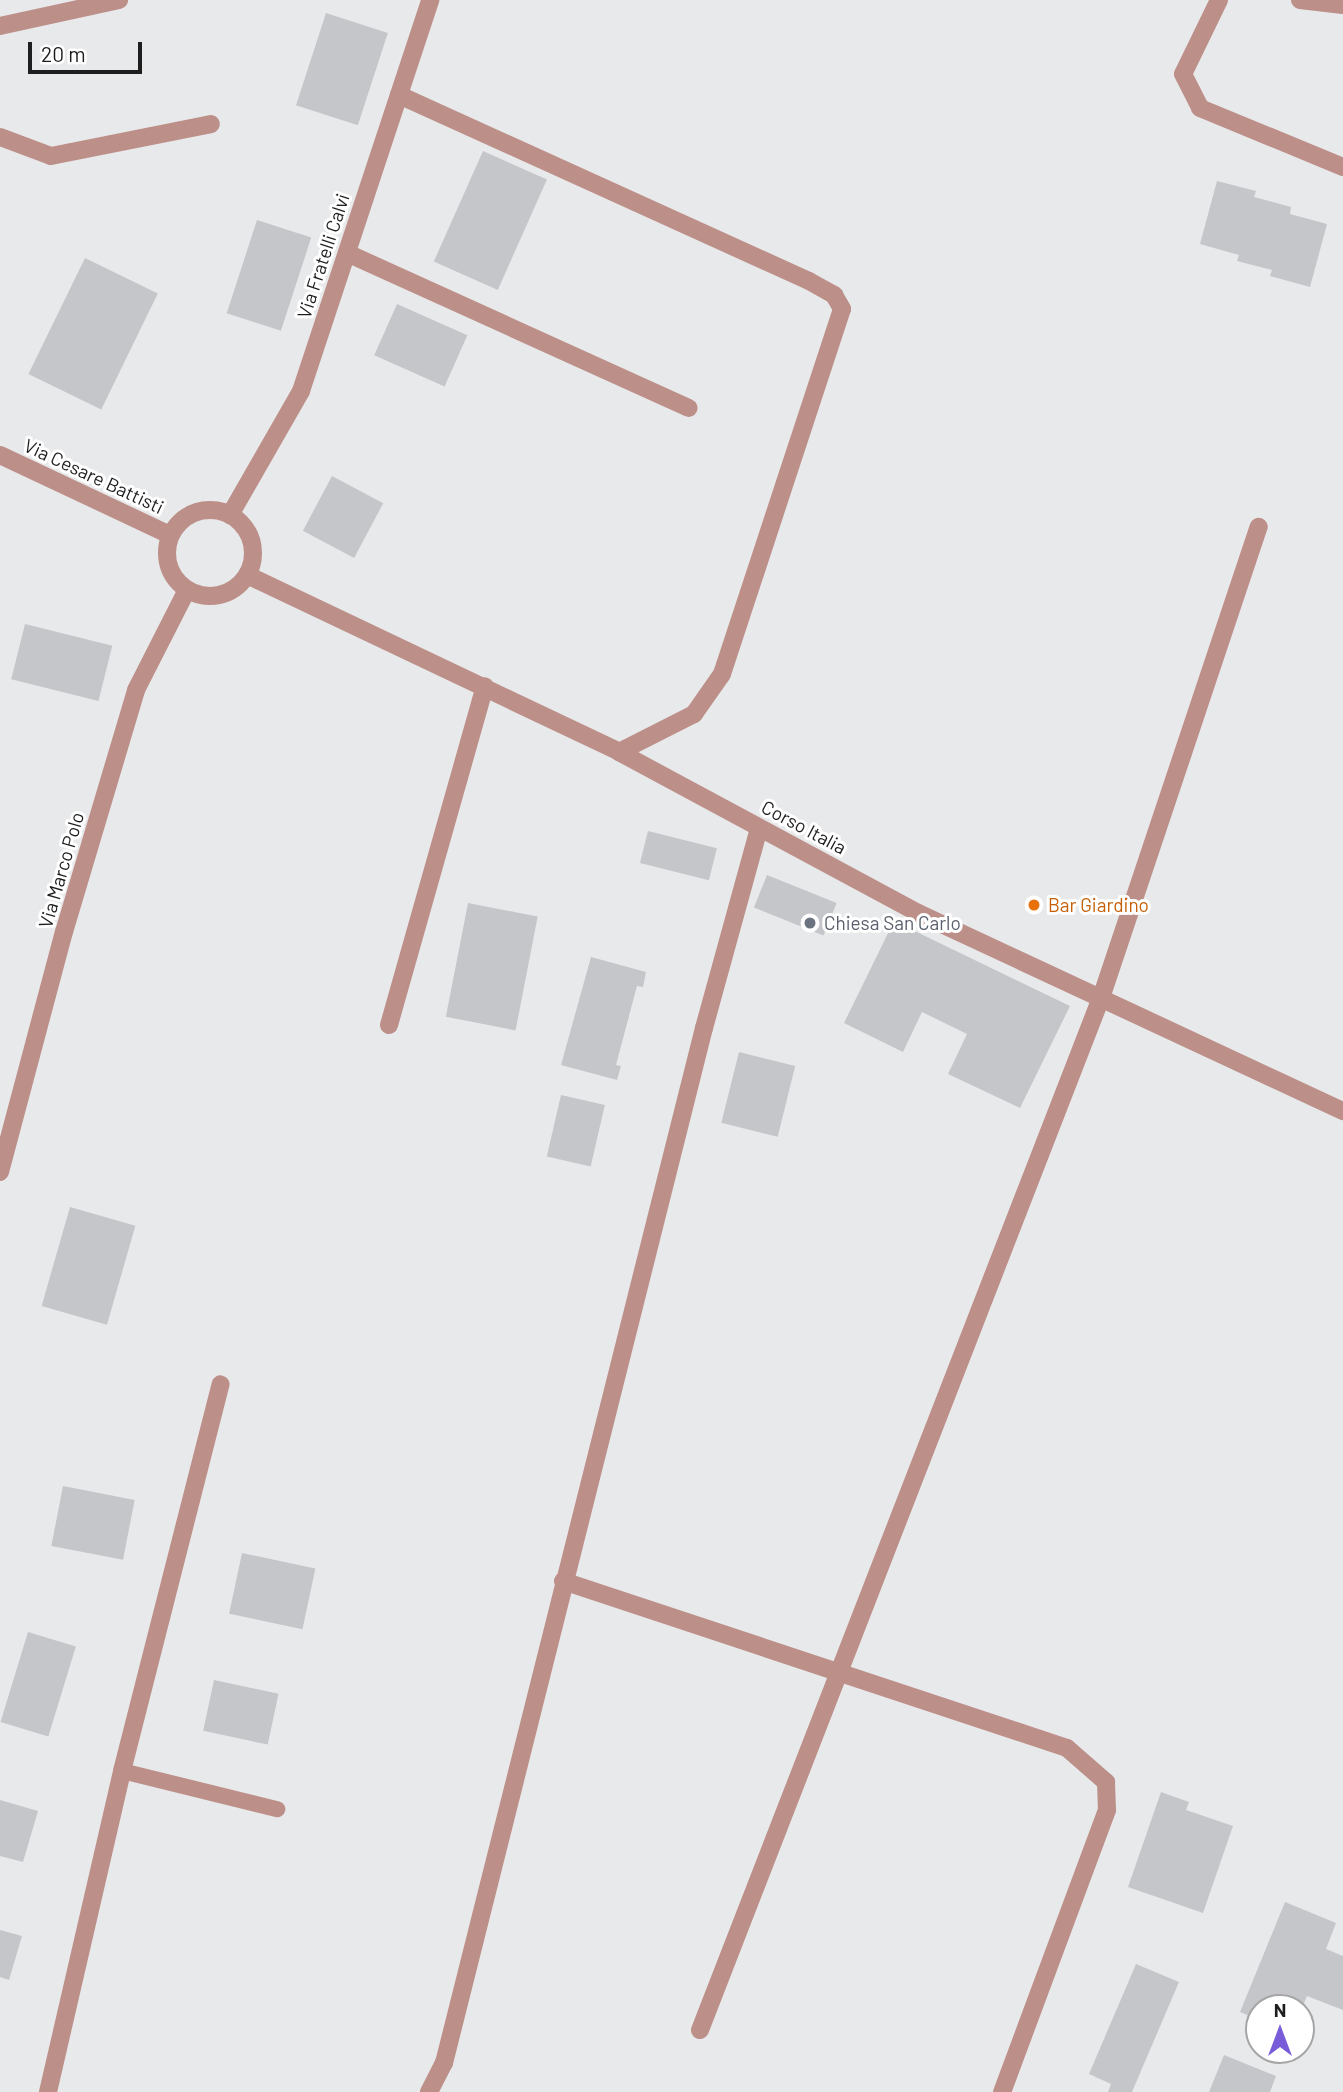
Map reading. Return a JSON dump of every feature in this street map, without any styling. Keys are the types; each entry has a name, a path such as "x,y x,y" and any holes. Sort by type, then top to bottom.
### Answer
{"street":[{"path":"0,26 119,0"},
{"name":"Via Fratelli Calvi","path":"230,515 301,391 430,0"},
{"path":"1219,0 1183,74 1200,108 1343,167"},
{"path":"1300,0 1343,5"},
{"path":"399,95 809,281 834,295 842,309 722,674 694,714 619,752"},
{"path":"0,137 51,156 211,124"},
{"path":"347,253 689,408"},
{"name":"Via Cesare Battisti","path":"0,455 170,535"},
{"path":"206,510 230,515 251,540 253,561 247,575 220,595 187,590 170,570 170,535 180,522 195,513 206,510"},
{"path":"700,2030 836,1672 1101,998 1259,527"},
{"name":"Corso Italia","path":"247,575 619,752 918,913 1343,1111"},
{"name":"Via Marco Polo","path":"0,1172 64,932 136,690 187,590"},
{"path":"389,1025 485,686"},
{"path":"429,2092 444,2063 563,1581 759,828"},
{"path":"48,2092 122,1771 221,1384"},
{"path":"563,1581 1067,1748 1106,1782 1107,1810 1002,2092"}],"lane":[{"path":"122,1771 277,1809"}],"building":[{"path":"326,13 388,33 358,125 296,105"},
{"path":"483,151 547,179 498,290 434,262"},
{"path":"1217,181 1256,191 1254,197 1291,207 1290,214 1327,224 1310,287 1270,276 1272,270 1237,261 1239,255 1200,244"},
{"path":"257,220 311,238 281,331 227,313"},
{"path":"85,258 158,294 101,409 28,374"},
{"path":"397,304 467,335 445,386 374,355"},
{"path":"332,476 383,503 354,558 303,531"},
{"path":"25,624 112,646 99,701 11,679"},
{"path":"648,831 717,848 709,880 640,863"},
{"name":"Chiesa San Carlo","path":"767,875 837,903 823,936 754,907"},
{"path":"468,903 538,917 516,1030 446,1017"},
{"path":"894,921 1070,1006 1020,1108 948,1074 967,1034 922,1012 903,1052 844,1023"},
{"path":"591,957 646,972 643,987 637,986 616,1065 621,1066 617,1080 561,1065"},
{"path":"739,1052 795,1066 778,1137 721,1123"},
{"path":"561,1095 605,1105 591,1167 547,1156"},
{"path":"70,1207 135,1226 107,1325 42,1306"},
{"path":"63,1486 135,1500 123,1560 51,1546"},
{"path":"242,1553 315,1569 302,1629 229,1614"},
{"path":"28,1632 76,1647 48,1737 1,1722"},
{"path":"214,1680 279,1694 268,1745 203,1731"},
{"path":"1161,1792 1189,1802 1186,1810 1233,1826 1203,1913 1128,1887"},
{"path":"0,1800 38,1811 23,1862 0,1856"},
{"path":"1285,1902 1336,1923 1326,1949 1343,1956 1343,2010 1315,1999 1315,1994 1247,1994"},
{"path":"0,1930 22,1936 9,1980 0,1977"},
{"path":"1136,1964 1179,1982 1132,2092 1108,2092 1111,2084 1089,2074"},
{"path":"1245,2000 1245,2014 1240,2012"},
{"path":"1224,2055 1276,2076 1270,2092 1209,2092"}],"place":[{"name":"Bar Giardino","path":"1034,905"},
{"name":"Chiesa San Carlo","path":"810,923"}]}
